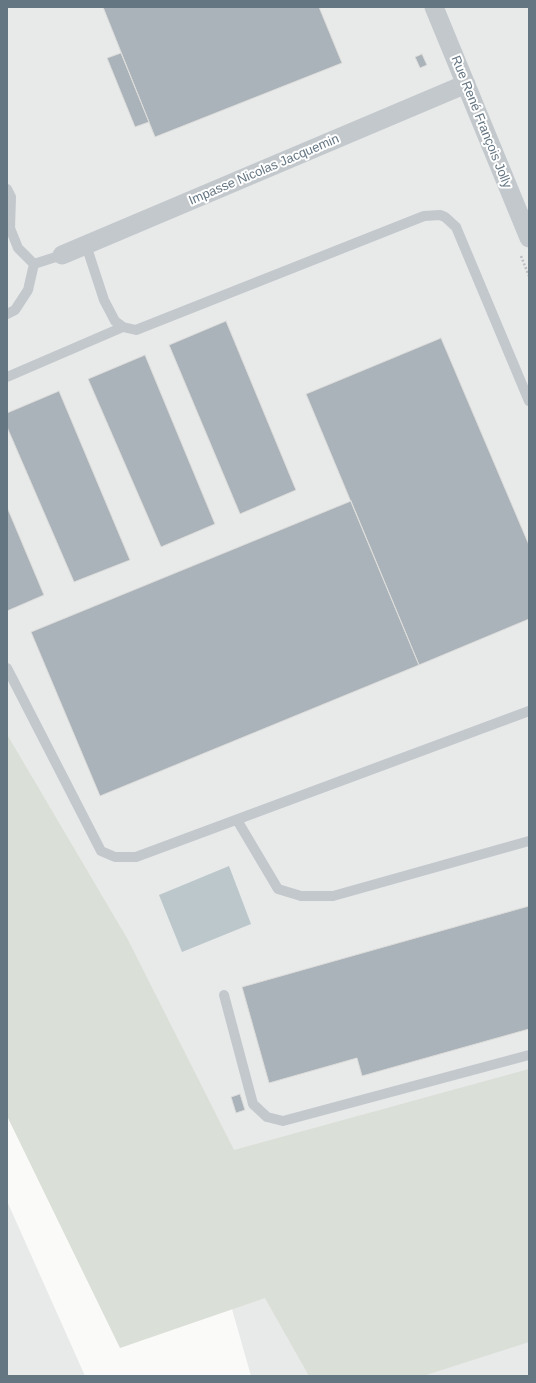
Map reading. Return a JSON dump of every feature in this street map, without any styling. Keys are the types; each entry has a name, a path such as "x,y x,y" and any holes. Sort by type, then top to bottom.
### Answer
{"street":[{"name":"Rue René François Jolly","path":"434,7 529,238"},
{"name":"Impasse Nicolas Jacquemin","path":"62,255 466,84"}],"lane":[{"path":"7,189 11,197 10,228 18,248 34,264"},
{"path":"86,245 104,300 115,321 123,327 136,330 424,216 440,215 446,217 456,228 529,401"},
{"path":"34,264 62,255"},
{"path":"7,314 15,310 28,290 34,264"},
{"path":"7,378 123,327"},
{"path":"7,668 101,851 115,857 136,857 529,710"},
{"path":"237,820 278,889 301,896 332,896 529,841"},
{"path":"224,995 253,1104 268,1117 283,1121 529,1055"}],"shaded area":[{"path":"7,7 529,7 529,1376 251,1376 126,936 7,734"},
{"path":"7,734 126,936 234,1150 529,1069 529,1342 423,1376 309,1376 265,1298 120,1348 7,1116"},
{"path":"229,866 251,924 182,952 159,895"},
{"path":"7,1201 85,1376 7,1376"}],"building":[{"path":"103,7 319,7 342,63 155,137"},
{"path":"121,53 149,122 135,127 107,58"},
{"path":"422,54 427,65 420,68 415,57"},
{"path":"226,321 296,490 240,514 169,345"},
{"path":"441,338 529,545 529,619 419,665 306,394"},
{"path":"145,355 215,524 161,547 88,379"},
{"path":"59,391 130,560 74,582 7,427 7,413"},
{"path":"351,501 419,665 100,796 31,632"},
{"path":"7,507 44,595 7,611"},
{"path":"529,906 529,1029 362,1076 357,1058 269,1083 242,987"},
{"path":"240,1094 245,1110 236,1113 231,1097"}]}
